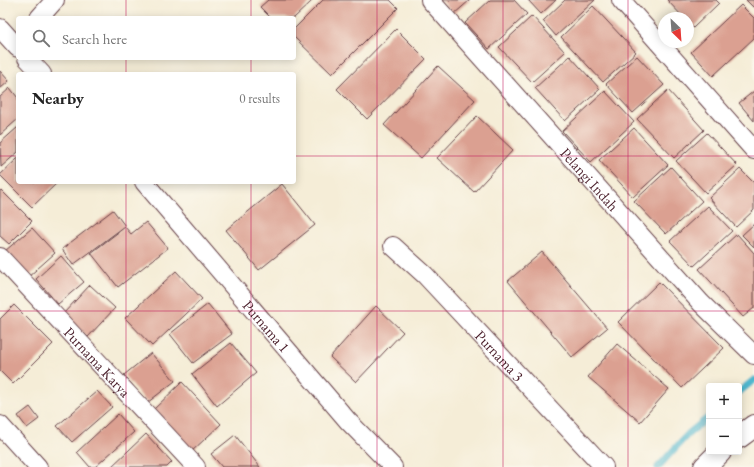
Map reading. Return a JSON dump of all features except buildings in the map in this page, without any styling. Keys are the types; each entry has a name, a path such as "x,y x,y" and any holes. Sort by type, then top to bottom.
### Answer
{"street":[{"path":"41,16 56,0"},
{"name":"Pelangi Indah","path":"430,0 701,304 752,353"},
{"path":"621,0 754,150"},
{"path":"0,28 16,44"},
{"path":"30,60 40,72"},
{"name":"Purnama 1","path":"146,184 348,420 394,467"},
{"name":"Purnama 3","path":"393,246 425,275 598,462"},
{"name":"Purnama Karya","path":"0,257 196,467"},
{"path":"0,425 38,467"},
{"path":"742,435 754,426"},
{"path":"705,467 717,455"}],"waterway":[{"path":"742,390 754,380"},
{"path":"658,467 688,434 707,419"}]}
